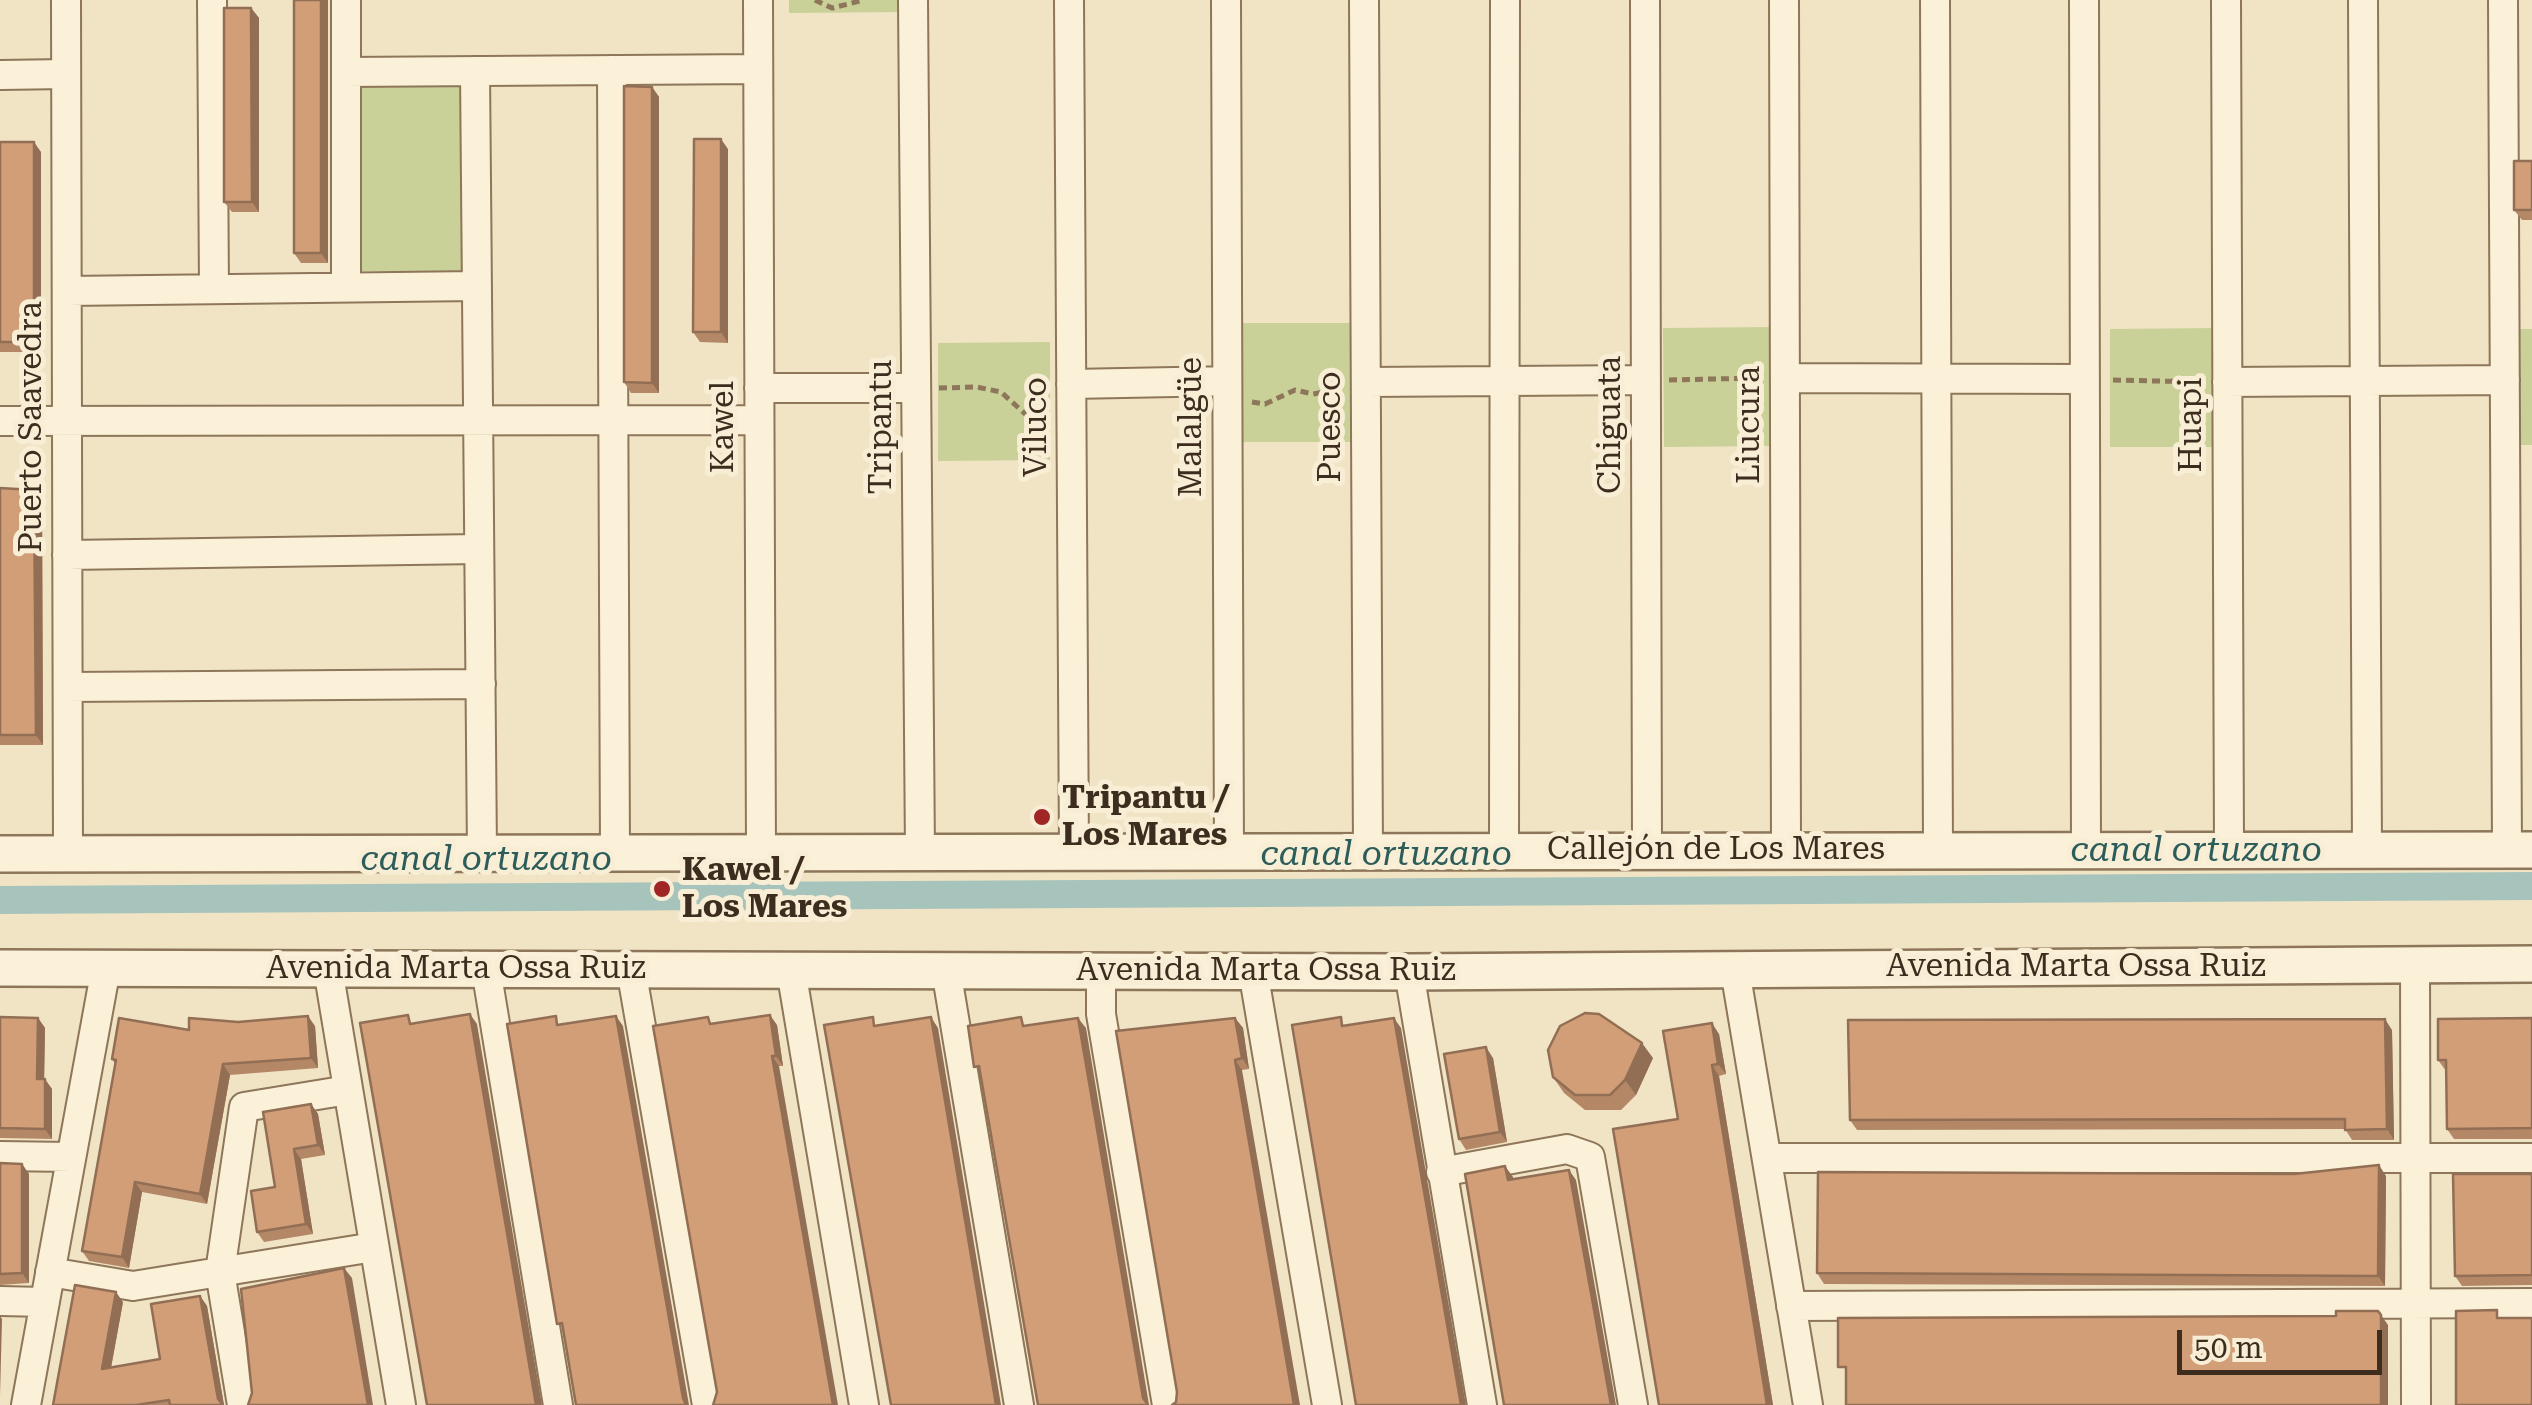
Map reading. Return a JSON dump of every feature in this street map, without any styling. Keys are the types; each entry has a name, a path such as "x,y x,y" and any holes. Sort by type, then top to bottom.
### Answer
{"street":[{"name":"Puerto Saavedra","path":"66,0 68,854"},
{"path":"212,0 214,289"},
{"path":"346,0 346,287"},
{"name":"Kawel","path":"758,0 761,853"},
{"name":"Tripantu","path":"914,0 920,853"},
{"name":"Viluco","path":"1069,0 1074,853"},
{"name":"Malalgüe","path":"1226,0 1229,853"},
{"name":"Puesco","path":"1364,0 1368,853"},
{"path":"1504,0 1504,850"},
{"name":"Chiguata","path":"1645,0 1647,850"},
{"name":"Liucura","path":"1784,0 1786,850"},
{"path":"1935,0 1938,850"},
{"path":"2084,0 2086,850"},
{"name":"Huapi","path":"2226,0 2229,850"},
{"path":"2363,0 2367,850"},
{"path":"2503,0 2505,380 2519,850"},
{"path":"346,72 758,69"},
{"path":"612,70 615,854"},
{"path":"475,71 482,854"},
{"path":"0,75 66,74"},
{"path":"67,291 477,286"},
{"path":"1785,378 2085,380"},
{"path":"1366,382 1646,380"},
{"path":"2227,382 2505,380"},
{"path":"1071,384 1227,381"},
{"path":"759,388 916,388"},
{"path":"0,421 759,420"},
{"path":"67,555 480,549"},
{"path":"68,687 481,684"},
{"name":"Callejón de Los Mares","path":"0,854 2519,850"},
{"name":"Avenida Marta Ossa Ruiz","path":"0,968 1409,972 2532,964"},
{"path":"2414,965 2416,1405"},
{"path":"26,1405 106,968"},
{"path":"328,969 400,1405"},
{"path":"631,969 707,1405"},
{"path":"486,970 558,1405"},
{"path":"791,970 864,1405"},
{"path":"946,970 1020,1405"},
{"path":"1101,970 1101,1014 1168,1405"},
{"path":"1735,970 1808,1405"},
{"path":"1253,971 1327,1405"},
{"path":"1409,972 1482,1405"},
{"path":"242,1405 220,1272 244,1107 348,1090"},
{"path":"1441,1172 1567,1150 1590,1157 1633,1405"},
{"path":"0,1156 71,1157"},
{"path":"1766,1158 2532,1158"},
{"path":"50,1272 134,1286 374,1247"},
{"path":"0,1301 45,1302"},
{"path":"1791,1306 2532,1303"}],"path":[{"path":"815,0 839,8 864,0"},
{"path":"839,0 839,8"},
{"path":"1646,380 1785,378"},
{"path":"2085,380 2227,382"},
{"path":"1227,381 1250,402 1265,404 1295,390 1324,392 1366,382"},
{"path":"916,388 976,386 1001,392 1056,442 1072,449"}],"green space":[{"path":"789,0 904,0 904,12 789,13"},
{"path":"360,87 464,87 463,271 360,271"},
{"path":"1242,323 1353,323 1352,442 1242,442"},
{"path":"1775,327 1776,446 1664,447 1663,328"},
{"path":"2221,328 2221,447 2110,447 2110,329"},
{"path":"2517,329 2532,329 2532,445 2518,445"},
{"path":"1050,342 1050,460 938,461 938,343"}],"building":[{"path":"294,0 321,0 321,253 294,253"},
{"path":"224,8 251,8 252,202 224,202"},
{"path":"624,86 652,87 652,383 624,382"},
{"path":"694,139 721,139 721,332 693,332"},
{"path":"0,142 34,142 34,342 0,342"},
{"path":"2514,161 2532,161 2532,210 2514,210"},
{"path":"0,488 34,490 36,735 0,735"},
{"path":"1585,1013 1599,1014 1642,1043 1625,1080 1610,1095 1575,1095 1553,1077 1548,1050 1560,1026"},
{"path":"470,1014 536,1405 427,1405 360,1023 408,1015 410,1024"},
{"path":"770,1015 776,1056 772,1056 833,1405 713,1405 717,1392 653,1026 708,1017 710,1024"},
{"path":"308,1016 311,1058 223,1064 200,1194 135,1182 122,1257 82,1251 116,1060 112,1059 119,1018 189,1030 189,1018 238,1022"},
{"path":"556,1016 557,1025 616,1016 686,1405 576,1405 562,1323 557,1324 507,1024"},
{"path":"0,1017 38,1018 37,1079 45,1079 45,1129 0,1128"},
{"path":"873,1017 874,1026 931,1017 996,1405 891,1405 824,1025"},
{"path":"1021,1017 1023,1026 1078,1018 1143,1398 1148,1405 1038,1405 979,1066 974,1067 968,1026"},
{"path":"1341,1017 1342,1026 1394,1018 1461,1405 1356,1405 1292,1025"},
{"path":"1235,1018 1242,1058 1235,1060 1294,1405 1172,1405 1177,1392 1116,1031"},
{"path":"2532,1018 2532,1128 2447,1129 2446,1060 2438,1060 2438,1019"},
{"path":"2385,1019 2387,1129 2345,1130 2345,1119 1850,1120 1848,1020"},
{"path":"1712,1023 1718,1064 1712,1065 1767,1405 1659,1405 1613,1129 1678,1119 1663,1031"},
{"path":"1486,1047 1500,1132 1459,1139 1444,1054"},
{"path":"311,1104 318,1145 294,1149 306,1224 257,1232 251,1191 275,1187 263,1112"},
{"path":"0,1163 22,1164 22,1273 0,1274"},
{"path":"2379,1165 2378,1276 1817,1273 1818,1172 2294,1174"},
{"path":"1505,1166 1508,1180 1569,1170 1611,1405 1504,1405 1465,1174"},
{"path":"2453,1174 2532,1174 2532,1275 2455,1276"},
{"path":"344,1268 368,1405 248,1405 252,1393 241,1289"},
{"path":"75,1285 116,1292 102,1369 160,1359 151,1304 200,1296 218,1399 223,1405 170,1405 169,1400 136,1405 53,1405"},
{"path":"2497,1310 2497,1318 2532,1318 2532,1405 2456,1405 2456,1311"},
{"path":"2336,1311 2378,1311 2381,1315 2381,1405 1846,1405 1846,1367 1838,1367 1838,1318 2336,1316"}],"waterway":[{"name":"canal ortuzano","path":"0,900 2532,886"}],"place":[{"name":"Tripantu / Los Mares","path":"1042,817"},
{"name":"Kawel / Los Mares","path":"662,889"}]}
